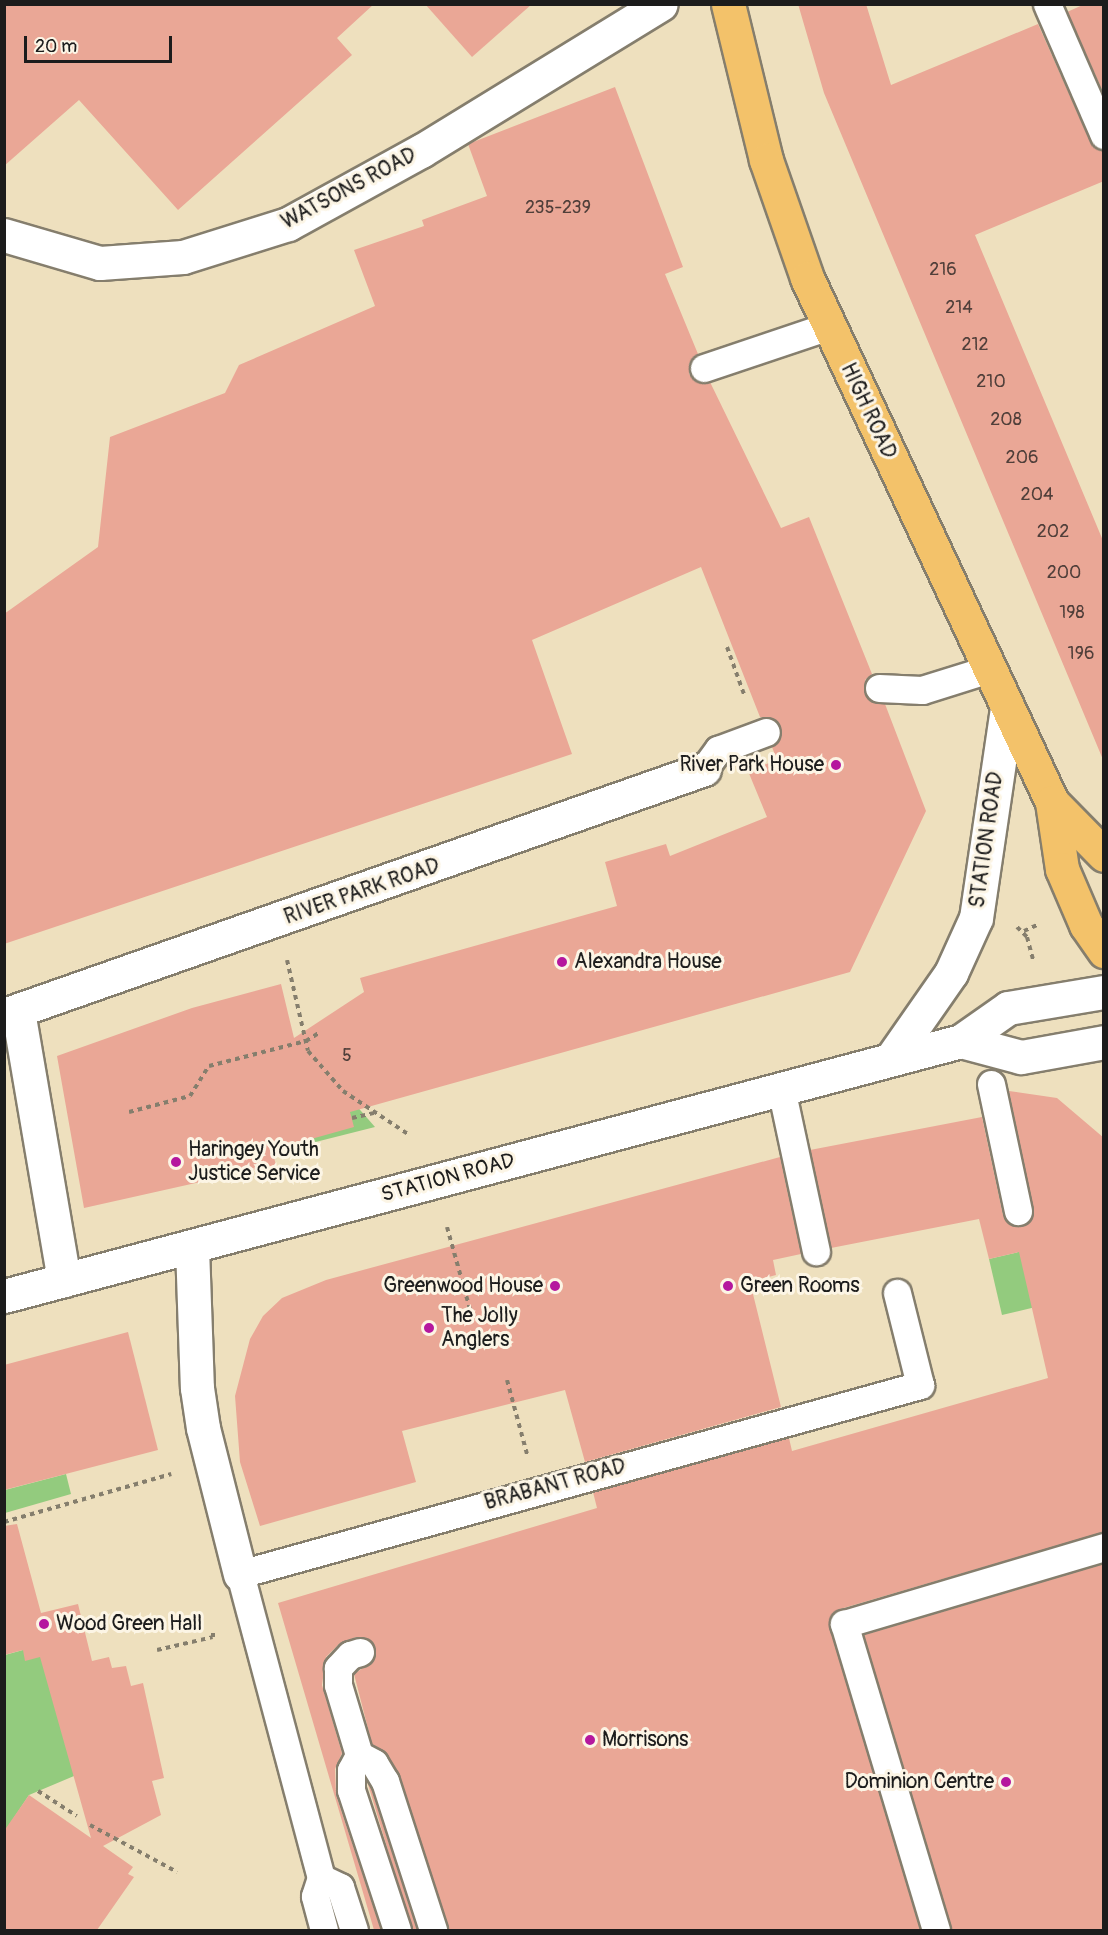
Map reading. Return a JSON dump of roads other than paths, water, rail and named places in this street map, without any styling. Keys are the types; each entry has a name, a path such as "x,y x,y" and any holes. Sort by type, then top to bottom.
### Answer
{"main road":[{"name":"HIGH ROAD","path":"728,4 766,160 829,326 1052,802 1062,869 1086,925 1104,951"},
{"name":"HIGH ROAD","path":"1052,802 1104,855"}],"street":[{"name":"WATSONS ROAD","path":"4,235 100,262 183,257 288,224 421,151 661,4"},
{"name":"STATION ROAD","path":"891,1059 951,973 976,918 1007,706"},
{"name":"RIVER PARK ROAD","path":"64,1280 11,1013 704,769"},
{"name":"STATION ROAD","path":"4,1296 961,1041 1008,1008 1104,993"},
{"name":"STATION ROAD","path":"961,1041 1021,1057 1104,1042"},
{"path":"192,1247 201,1418 240,1574"}],"lane":[{"path":"1047,4 1104,135"},
{"path":"704,368 829,326"},
{"path":"879,688 922,690 989,669"},
{"path":"704,769 718,750 766,732"},
{"path":"991,1084 1018,1211"},
{"path":"781,1088 816,1251"},
{"name":"BRABANT ROAD","path":"240,1574 920,1385 897,1293"},
{"path":"936,1930 844,1624 1104,1547"},
{"path":"240,1574 321,1878 315,1896 324,1930"},
{"path":"360,1652 350,1655 338,1668 338,1685 359,1755 351,1770 351,1790 397,1930"},
{"path":"359,1755 374,1763 385,1781 433,1930"},
{"path":"321,1878 340,1887 354,1930"}],"place":[{"name":"River Park House","path":"836,765"},
{"name":"Alexandra House","path":"562,962"},
{"name":"Haringey Youth Justice Service","path":"176,1162"},
{"name":"Greenwood House","path":"555,1286"},
{"name":"Green Rooms","path":"728,1286"},
{"name":"The Jolly Anglers","path":"429,1328"},
{"name":"Wood Green Hall","path":"44,1624"},
{"name":"Morrisons","path":"590,1740"},
{"name":"Dominion Centre","path":"1006,1782"}]}
